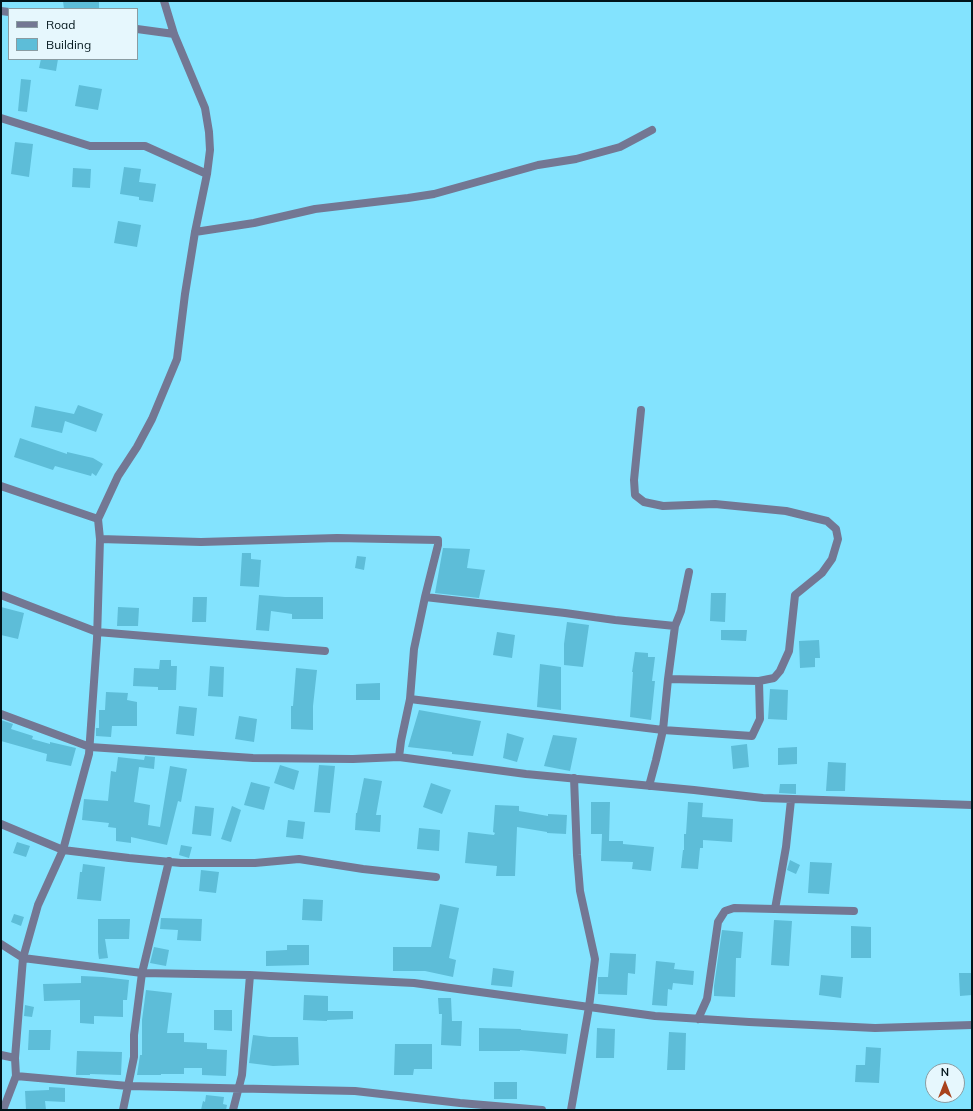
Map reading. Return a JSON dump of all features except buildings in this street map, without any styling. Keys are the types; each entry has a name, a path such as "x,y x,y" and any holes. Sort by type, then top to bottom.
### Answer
{"street":[{"path":"3,1110 16,1076 15,1058 23,958 38,905 63,850 89,754 97,632 100,539 98,519 118,476 137,447 152,419 177,359 185,294 195,232 208,174 210,150 205,108 174,34 164,1"},
{"path":"138,29 174,34"},
{"path":"1,118 90,146 145,146 208,174"},
{"path":"195,232 254,223 315,209 420,197 434,194 538,165 576,159 620,147 652,130"},
{"path":"641,410 634,480 635,495 644,502 663,506 715,504 786,511 827,521 836,529 838,538 832,559 822,573 795,595 789,651 780,671 774,678 759,681 668,679"},
{"path":"1,488 98,519"},
{"path":"100,539 201,542 337,538 438,540 414,649 410,699 399,757"},
{"path":"649,786 663,730 675,626 681,611 689,572"},
{"path":"1,595 97,632 325,651"},
{"path":"425,597 565,612 615,620 675,626"},
{"path":"410,699 663,730 752,736 760,719 759,681"},
{"path":"1,714 90,747 253,758 399,757 526,774 763,798 972,805"},
{"path":"571,1110 589,1006 595,959 580,891 574,778"},
{"path":"775,908 786,847 791,800"},
{"path":"1,824 63,850 181,863 255,863 299,859 436,878"},
{"path":"123,1110 134,1057 134,1036 142,973 169,861"},
{"path":"698,1019 707,999 718,922 724,911 734,908 854,911"},
{"path":"1,944 23,958 142,973 414,983 655,1016 875,1028 972,1025"},
{"path":"233,1110 242,1075 250,976"},
{"path":"1,1054 15,1058"},
{"path":"16,1076 128,1086 355,1091 460,1103 542,1110"}]}
